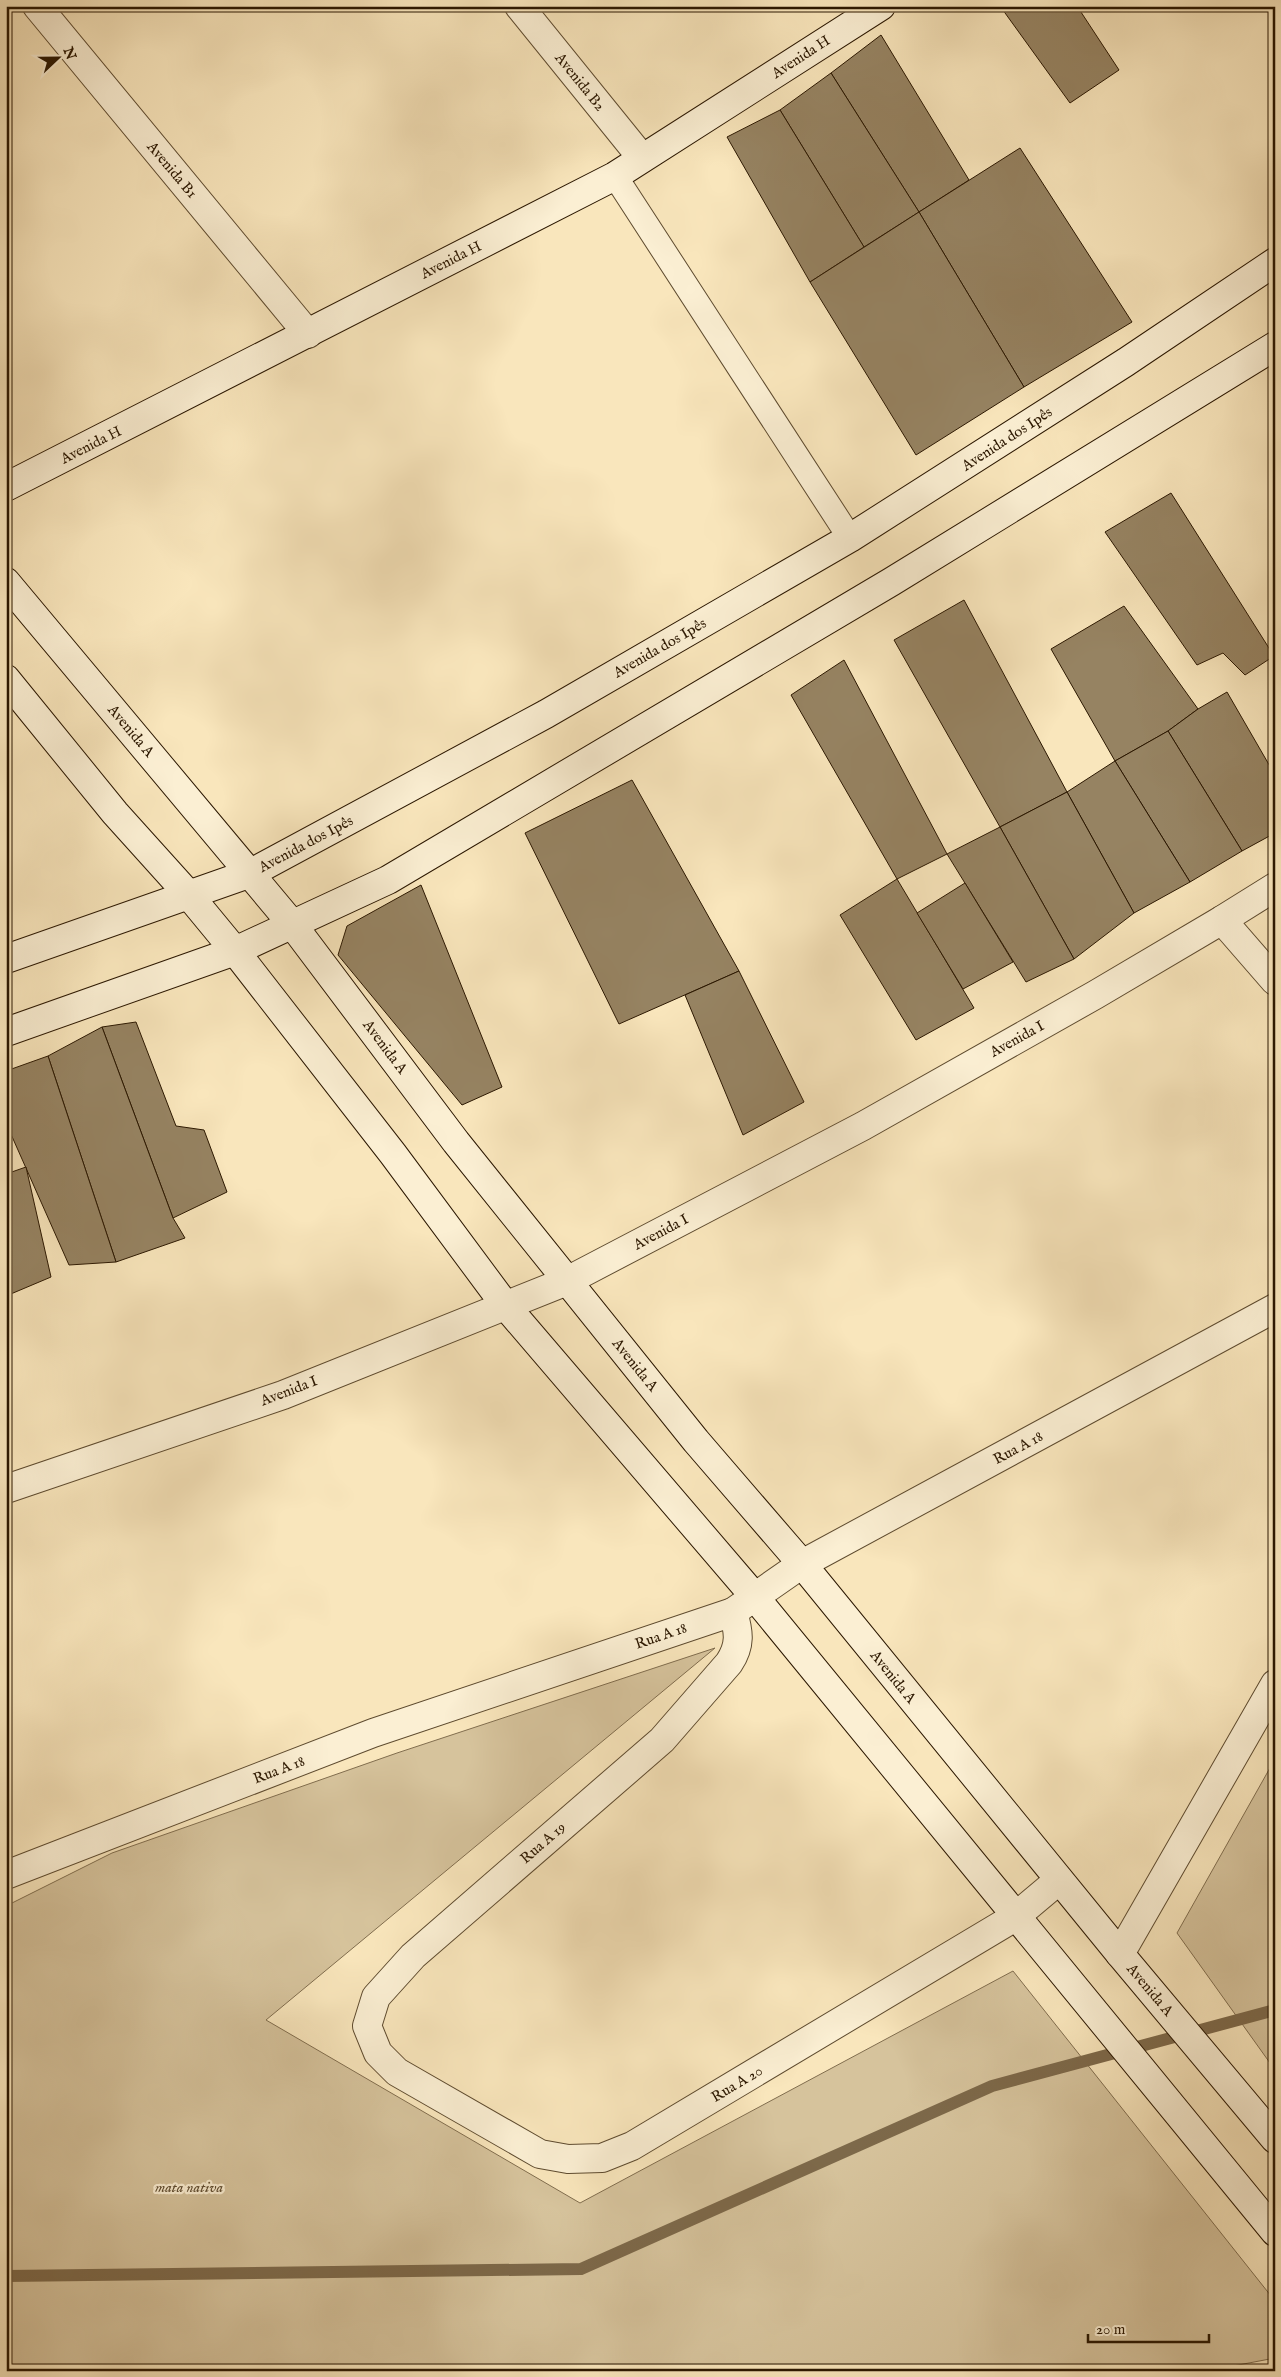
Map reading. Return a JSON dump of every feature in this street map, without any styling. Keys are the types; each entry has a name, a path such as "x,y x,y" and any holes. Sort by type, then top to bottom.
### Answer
{"street":[{"name":"Avenida B1","path":"37,6 308,334"},
{"name":"Avenida B2","path":"519,6 642,158"},
{"name":"Avenida H","path":"6,488 615,176 881,6"},
{"name":"Avenida dos Ipês","path":"6,959 251,873 546,714 850,538 1126,362 1275,262"},
{"path":"6,1032 235,951 388,880 891,582 1275,346"},
{"name":"Avenida A","path":"6,582 292,924 456,1142 696,1441 802,1564 1059,1880 1275,2139"},
{"path":"6,679 115,813 188,894 235,951 393,1154 505,1305 744,1604 1015,1917 1275,2232"},
{"name":"Avenida I","path":"6,1489 283,1395 567,1281 863,1126 1222,920 1275,887"},
{"path":"1222,920 1275,981"},
{"name":"Rua A 18","path":"6,1875 373,1733 744,1604 802,1564 1275,1308"},
{"name":"Rua A 19","path":"397,2072 378,2052 367,2026 376,1997 413,1956 662,1740 729,1663 737,1650 744,1604"},
{"path":"1120,1954 1275,1684"},
{"name":"Rua A 20","path":"397,2072 540,2154 568,2159 602,2158 632,2146 1015,1917 1059,1880"}],"lane":[{"path":"615,176 850,538"}],"green space":[{"name":"mata nativa","path":"715,1648 266,2020 580,2203 1013,1971 1275,2301 1275,2358 1207,2371 6,2371 6,1906 112,1853 397,1753"},
{"path":"1275,1759 1275,2070 1177,1933"}],"building":[{"path":"1000,6 1077,6 1119,70 1070,103"},
{"path":"881,35 969,180 919,212 831,73"},
{"path":"831,73 919,212 864,247 780,110"},
{"path":"780,110 864,247 810,282 727,137"},
{"path":"1020,148 1132,322 1024,387 919,212"},
{"path":"919,212 1024,387 916,455 810,282"},
{"path":"1171,493 1274,656 1245,675 1223,653 1197,665 1105,532"},
{"path":"964,600 1067,792 1000,827 894,640"},
{"path":"1124,606 1198,709 1168,731 1115,761 1051,649"},
{"path":"844,660 947,854 897,879 791,695"},
{"path":"1227,692 1275,775 1275,833 1242,851 1168,731 1198,709"},
{"path":"1168,731 1242,851 1190,882 1115,761"},
{"path":"1115,761 1190,882 1134,913 1067,792"},
{"path":"632,780 739,971 619,1024 525,833"},
{"path":"1067,792 1134,913 1074,959 1000,827"},
{"path":"1000,827 1074,959 1026,982 947,854"},
{"path":"897,879 974,1008 916,1040 840,915"},
{"path":"965,883 1013,962 963,989 917,913"},
{"path":"421,885 502,1087 462,1105 338,955 347,926"},
{"path":"739,971 804,1102 743,1135 685,995"},
{"path":"136,1022 176,1126 204,1130 227,1192 173,1218 102,1027"},
{"path":"102,1027 173,1218 185,1238 116,1262 48,1056"},
{"path":"48,1056 116,1262 69,1265 6,1123 6,1071"},
{"path":"26,1167 51,1277 6,1296 6,1174"}],"waterway":[{"path":"6,2276 581,2269 992,2086 1275,2010"}]}
